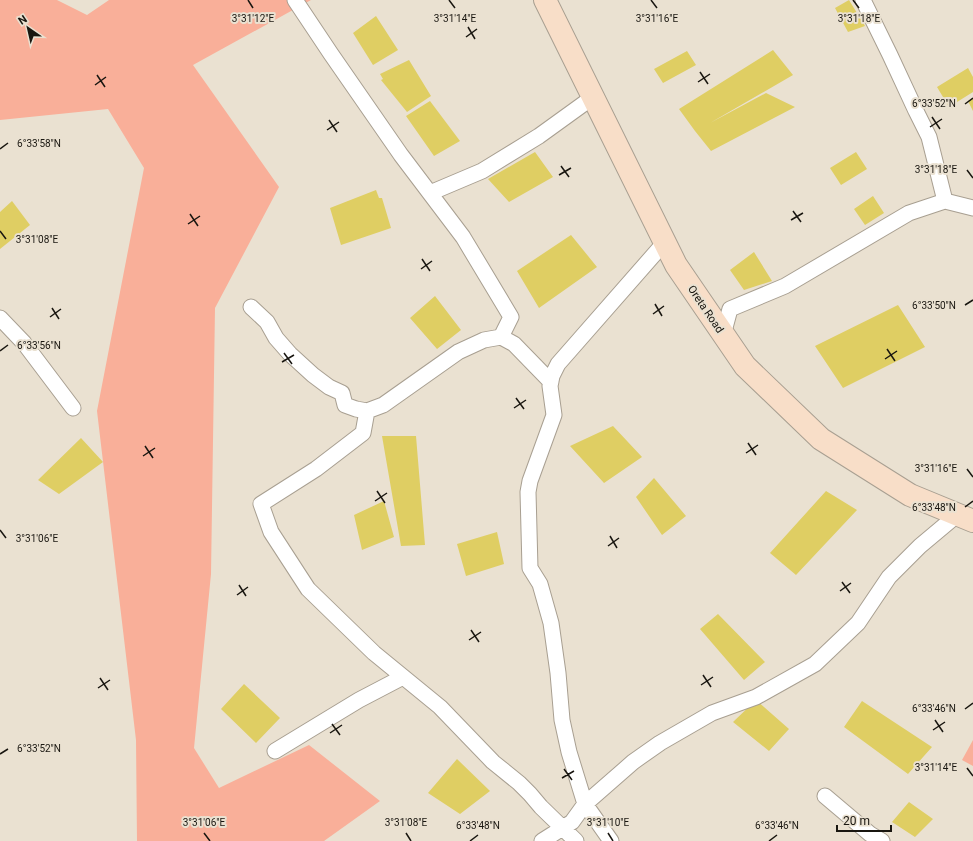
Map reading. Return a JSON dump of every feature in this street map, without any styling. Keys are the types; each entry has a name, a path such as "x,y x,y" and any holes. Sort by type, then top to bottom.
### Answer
{"street":[{"path":"295,0 401,155 464,237 511,316 501,337"},
{"name":"Oreta Road","path":"545,0 676,265 745,366 821,439 910,495 965,518"},
{"path":"863,0 929,137 944,201"},
{"path":"430,193 482,171 539,136 593,96"},
{"path":"723,335 730,309 785,286 909,213 944,201 973,208"},
{"path":"612,841 585,804 569,752 562,720 558,673 551,623 540,584 530,568 528,492 530,481 554,415 550,386 558,364 665,242"},
{"path":"251,307 266,322 276,338 290,354 329,387 342,393 345,405 356,409 367,411 383,406 458,352 484,340 501,337 514,344 551,382"},
{"path":"0,318 24,343 73,408"},
{"path":"367,411 363,433 316,469 261,504 271,532 308,589 374,653 440,707 493,762 530,794 541,808 576,841"},
{"path":"542,841 572,822 585,804 633,762 660,743 707,716 756,697 816,664 858,623 889,577 920,546 965,518"},
{"path":"275,751 353,703 403,677"},
{"path":"825,796 870,834 882,841"}],"shaded area":[{"path":"0,0 57,0 87,15 109,0 311,0 193,65 279,187 215,308 211,574 194,748 219,788 309,745 380,801 324,841 137,841 136,740 97,411 144,168 108,109 0,120"},
{"path":"973,740 973,766 962,760"}],"building":[{"path":"849,0 865,26 848,32 835,8"},
{"path":"376,16 398,50 373,65 353,33"},
{"path":"773,50 793,75 710,123 766,93 795,107 711,151 679,109"},
{"path":"687,51 696,65 663,83 654,69"},
{"path":"409,60 431,96 407,112 381,80 383,79 380,74"},
{"path":"968,68 973,77 973,92 949,107 937,87"},
{"path":"973,98 973,111 968,101"},
{"path":"430,101 460,141 434,156 406,116"},
{"path":"535,152 553,177 509,202 488,179"},
{"path":"856,152 867,169 841,185 830,168"},
{"path":"376,190 379,198 382,198 391,228 341,245 330,208"},
{"path":"873,196 884,213 865,225 854,209"},
{"path":"12,201 30,225 0,249 0,212"},
{"path":"571,235 597,267 539,308 517,271"},
{"path":"754,252 772,281 744,290 730,270"},
{"path":"435,296 461,330 437,349 410,318"},
{"path":"898,305 925,347 843,388 815,346"},
{"path":"613,426 642,457 604,483 570,446"},
{"path":"382,436 416,436 425,545 401,546"},
{"path":"81,438 103,462 59,494 38,480"},
{"path":"654,478 686,516 662,535 636,497"},
{"path":"826,491 857,510 796,575 770,553"},
{"path":"384,501 394,537 362,550 354,515"},
{"path":"497,532 504,564 466,576 457,544"},
{"path":"718,614 765,662 744,680 700,629"},
{"path":"244,684 280,718 256,743 221,709"},
{"path":"756,700 789,729 769,751 733,722"},
{"path":"862,701 932,747 908,774 844,727"},
{"path":"457,759 490,791 460,814 428,793"},
{"path":"909,802 933,819 915,837 892,822"}]}
